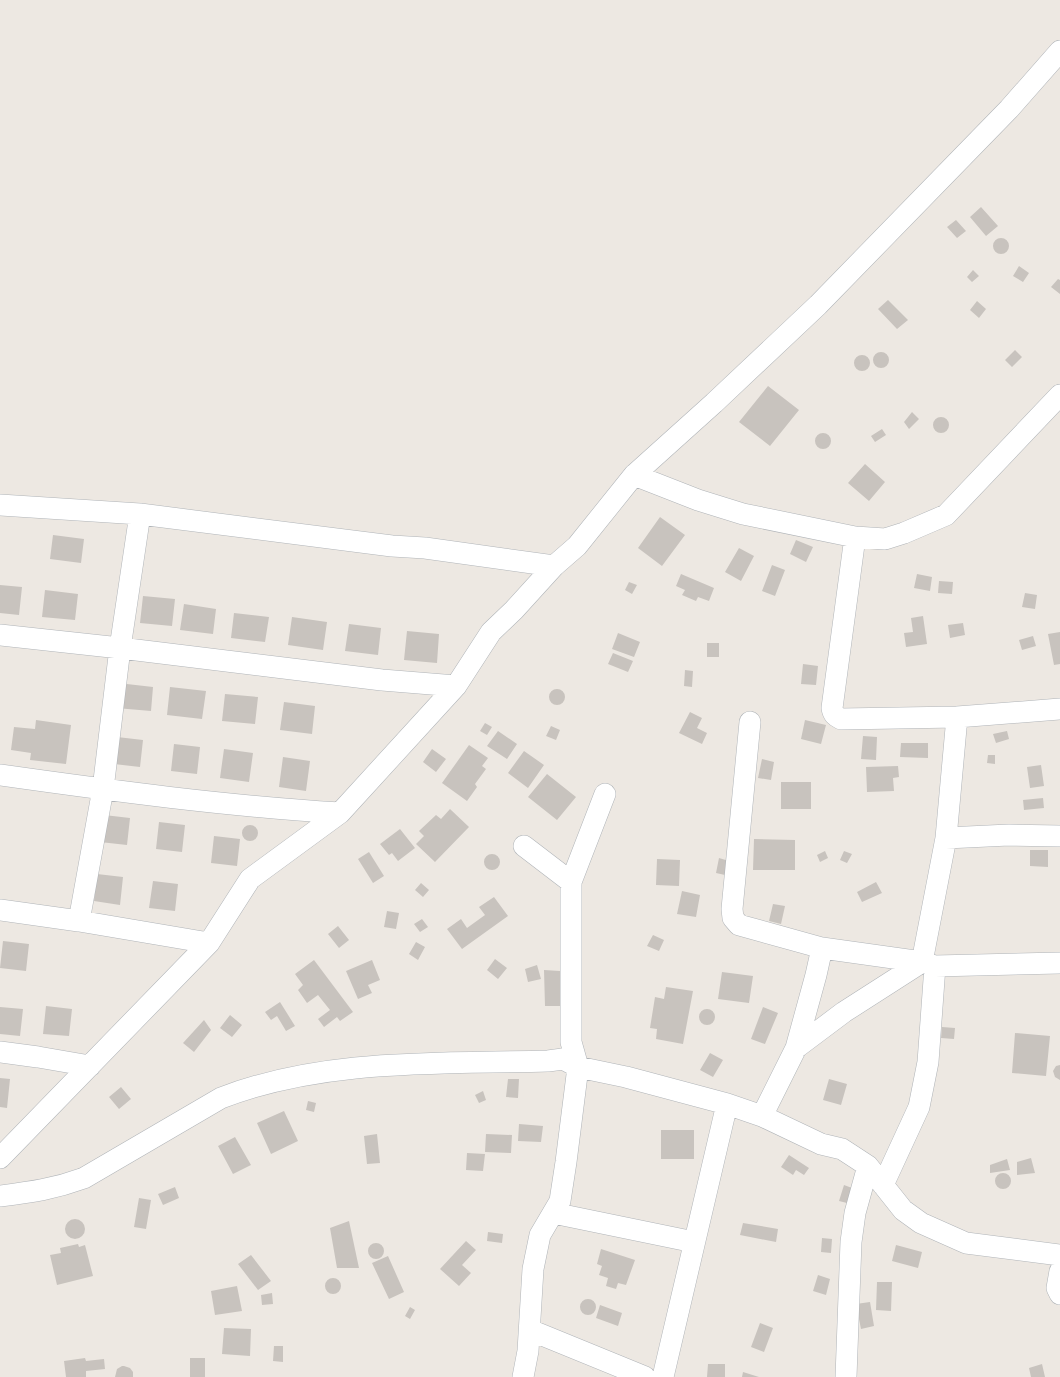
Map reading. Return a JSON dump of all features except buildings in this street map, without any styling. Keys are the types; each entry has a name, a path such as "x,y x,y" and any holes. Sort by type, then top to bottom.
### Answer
{"street":[{"path":"0,1158 209,943 250,879 340,813 456,686 491,632 514,610 554,566 576,546 634,476 714,403 818,304 1009,109 1060,52"},
{"path":"634,476 698,500 744,514 855,537 884,539 904,533 946,515 1060,394"},
{"path":"0,505 140,514 392,546 425,548 554,566"},
{"path":"79,921 103,789 120,648 140,514"},
{"path":"855,537 832,708 833,713 841,719 957,717 1013,712 1041,712 1060,709"},
{"path":"0,635 382,680 456,686"},
{"path":"883,1185 919,1107 928,1062 928,964 946,838 957,717"},
{"path":"750,722 732,909 733,918 739,925 822,948 928,964 1060,963"},
{"path":"0,776 274,809 340,813"},
{"path":"523,1377 530,1330 533,1269 540,1235 554,1214 560,1201 578,1067 571,1042 571,882 605,794"},
{"path":"946,838 1009,835 1060,836"},
{"path":"524,846 571,882"},
{"path":"0,910 79,921 209,943"},
{"path":"762,1116 796,1048 822,948"},
{"path":"796,1048 844,1012 928,964"},
{"path":"0,1052 90,1066"},
{"path":"0,1196 40,1191 63,1186 84,1178 221,1098 239,1091 304,1074 387,1066 563,1060 578,1067 626,1077 727,1104 762,1116 821,1144 842,1149 868,1166 903,1210 921,1223 966,1243 1060,1255"},
{"path":"663,1377 727,1104"},
{"path":"846,1377 851,1242 855,1213 868,1166"},
{"path":"554,1214 694,1242"},
{"path":"1060,1271 1057,1288 1060,1294"},
{"path":"530,1330 645,1377"}]}
